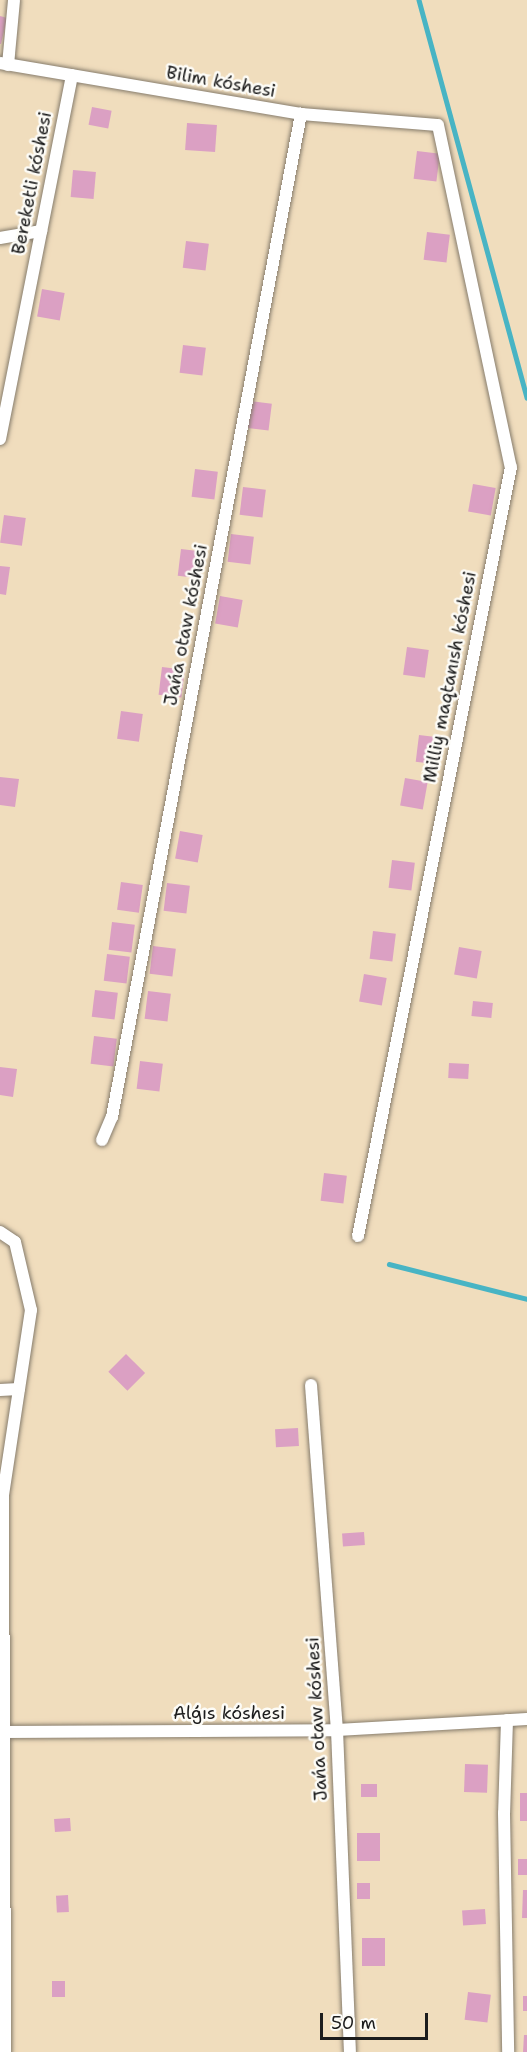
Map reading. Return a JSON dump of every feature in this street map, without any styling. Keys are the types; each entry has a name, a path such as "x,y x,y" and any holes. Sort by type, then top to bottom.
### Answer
{"street":[{"path":"4,64 14,0"},
{"name":"Bilim kóshesi","path":"4,64 301,114 438,125"},
{"name":"Bereketli kóshesi","path":"0,439 72,75"},
{"name":"Jańa otaw kóshesi","path":"102,1140 112,1117 301,114"},
{"name":"Milliy maqtanısh kóshesi","path":"358,1236 511,467 438,125"},
{"path":"0,238 41,231"},
{"path":"0,1232 15,1242 26,1274 31,1310 3,1495 1,1555 3,2047"},
{"name":"Jańa otaw kóshesi","path":"311,1384 337,1730 350,2052"},
{"path":"0,1390 19,1389"},
{"name":"Alǵıs kóshesi","path":"3,1732 337,1730 527,1719"},
{"path":"507,1720 504,1813 508,2052"}],"building":[{"path":"0,16 7,18 1,44 0,44"},
{"path":"92,107 112,111 108,128 89,125"},
{"path":"187,123 217,125 215,152 185,150"},
{"path":"417,151 440,154 436,182 414,179"},
{"path":"73,170 96,172 94,199 71,197"},
{"path":"427,232 450,235 446,263 424,260"},
{"path":"186,241 209,244 206,271 183,268"},
{"path":"42,289 65,293 60,321 37,317"},
{"path":"183,345 206,348 202,376 180,373"},
{"path":"249,401 272,404 269,431 246,428"},
{"path":"195,469 218,472 214,500 192,497"},
{"path":"473,484 496,488 491,516 468,512"},
{"path":"243,487 266,490 262,518 240,515"},
{"path":"4,515 26,518 22,546 0,543"},
{"path":"231,534 254,537 250,565 228,562"},
{"path":"181,549 204,552 201,579 178,576"},
{"path":"0,566 10,567 6,595 0,594"},
{"path":"220,596 243,600 238,628 215,624"},
{"path":"407,647 429,650 425,678 403,675"},
{"path":"162,667 185,670 181,698 159,695"},
{"path":"121,711 143,714 139,742 117,739"},
{"path":"419,735 442,738 439,765 416,762"},
{"path":"0,777 19,779 15,807 0,805"},
{"path":"405,778 428,782 423,810 400,806"},
{"path":"180,831 203,835 198,863 175,859"},
{"path":"392,860 415,863 411,891 389,888"},
{"path":"121,882 143,885 139,913 117,910"},
{"path":"167,883 190,886 186,914 164,911"},
{"path":"112,922 135,925 131,953 109,950"},
{"path":"373,931 396,934 392,962 370,959"},
{"path":"153,946 176,949 172,977 150,974"},
{"path":"459,947 482,951 477,979 454,975"},
{"path":"107,954 130,957 127,984 104,981"},
{"path":"364,974 387,978 382,1006 359,1002"},
{"path":"95,990 118,993 115,1020 92,1017"},
{"path":"148,991 171,994 167,1022 145,1019"},
{"path":"473,1001 493,1003 491,1018 471,1016"},
{"path":"94,1036 117,1039 113,1067 91,1064"},
{"path":"140,1061 163,1064 159,1092 137,1089"},
{"path":"449,1063 469,1064 468,1079 448,1078"},
{"path":"0,1067 17,1069 13,1097 0,1095"},
{"path":"324,1173 347,1176 343,1204 321,1201"},
{"path":"126,1354 145,1373 127,1391 108,1372"},
{"path":"298,1428 299,1446 276,1447 275,1429"},
{"path":"364,1532 365,1545 343,1547 342,1534"},
{"path":"465,1764 488,1765 487,1793 464,1792"},
{"path":"361,1784 377,1784 377,1797 361,1797"},
{"path":"520,1793 527,1793 527,1821 520,1821"},
{"path":"70,1818 71,1831 55,1832 54,1819"},
{"path":"357,1833 380,1833 380,1861 357,1861"},
{"path":"518,1859 527,1859 527,1875 518,1875"},
{"path":"357,1883 370,1883 370,1899 357,1899"},
{"path":"523,1890 527,1890 527,1918 522,1918"},
{"path":"68,1895 69,1912 57,1913 56,1896"},
{"path":"485,1909 486,1924 463,1926 462,1911"},
{"path":"362,1938 385,1938 385,1966 362,1966"},
{"path":"52,1981 65,1981 65,1997 52,1997"},
{"path":"468,1992 491,1995 487,2023 465,2020"},
{"path":"523,1996 527,1996 527,2011 523,2011"},
{"path":"524,2035 527,2035 527,2052 523,2052"}],"waterway":[{"path":"419,0 527,398"},
{"path":"389,1264 527,1299"}]}
